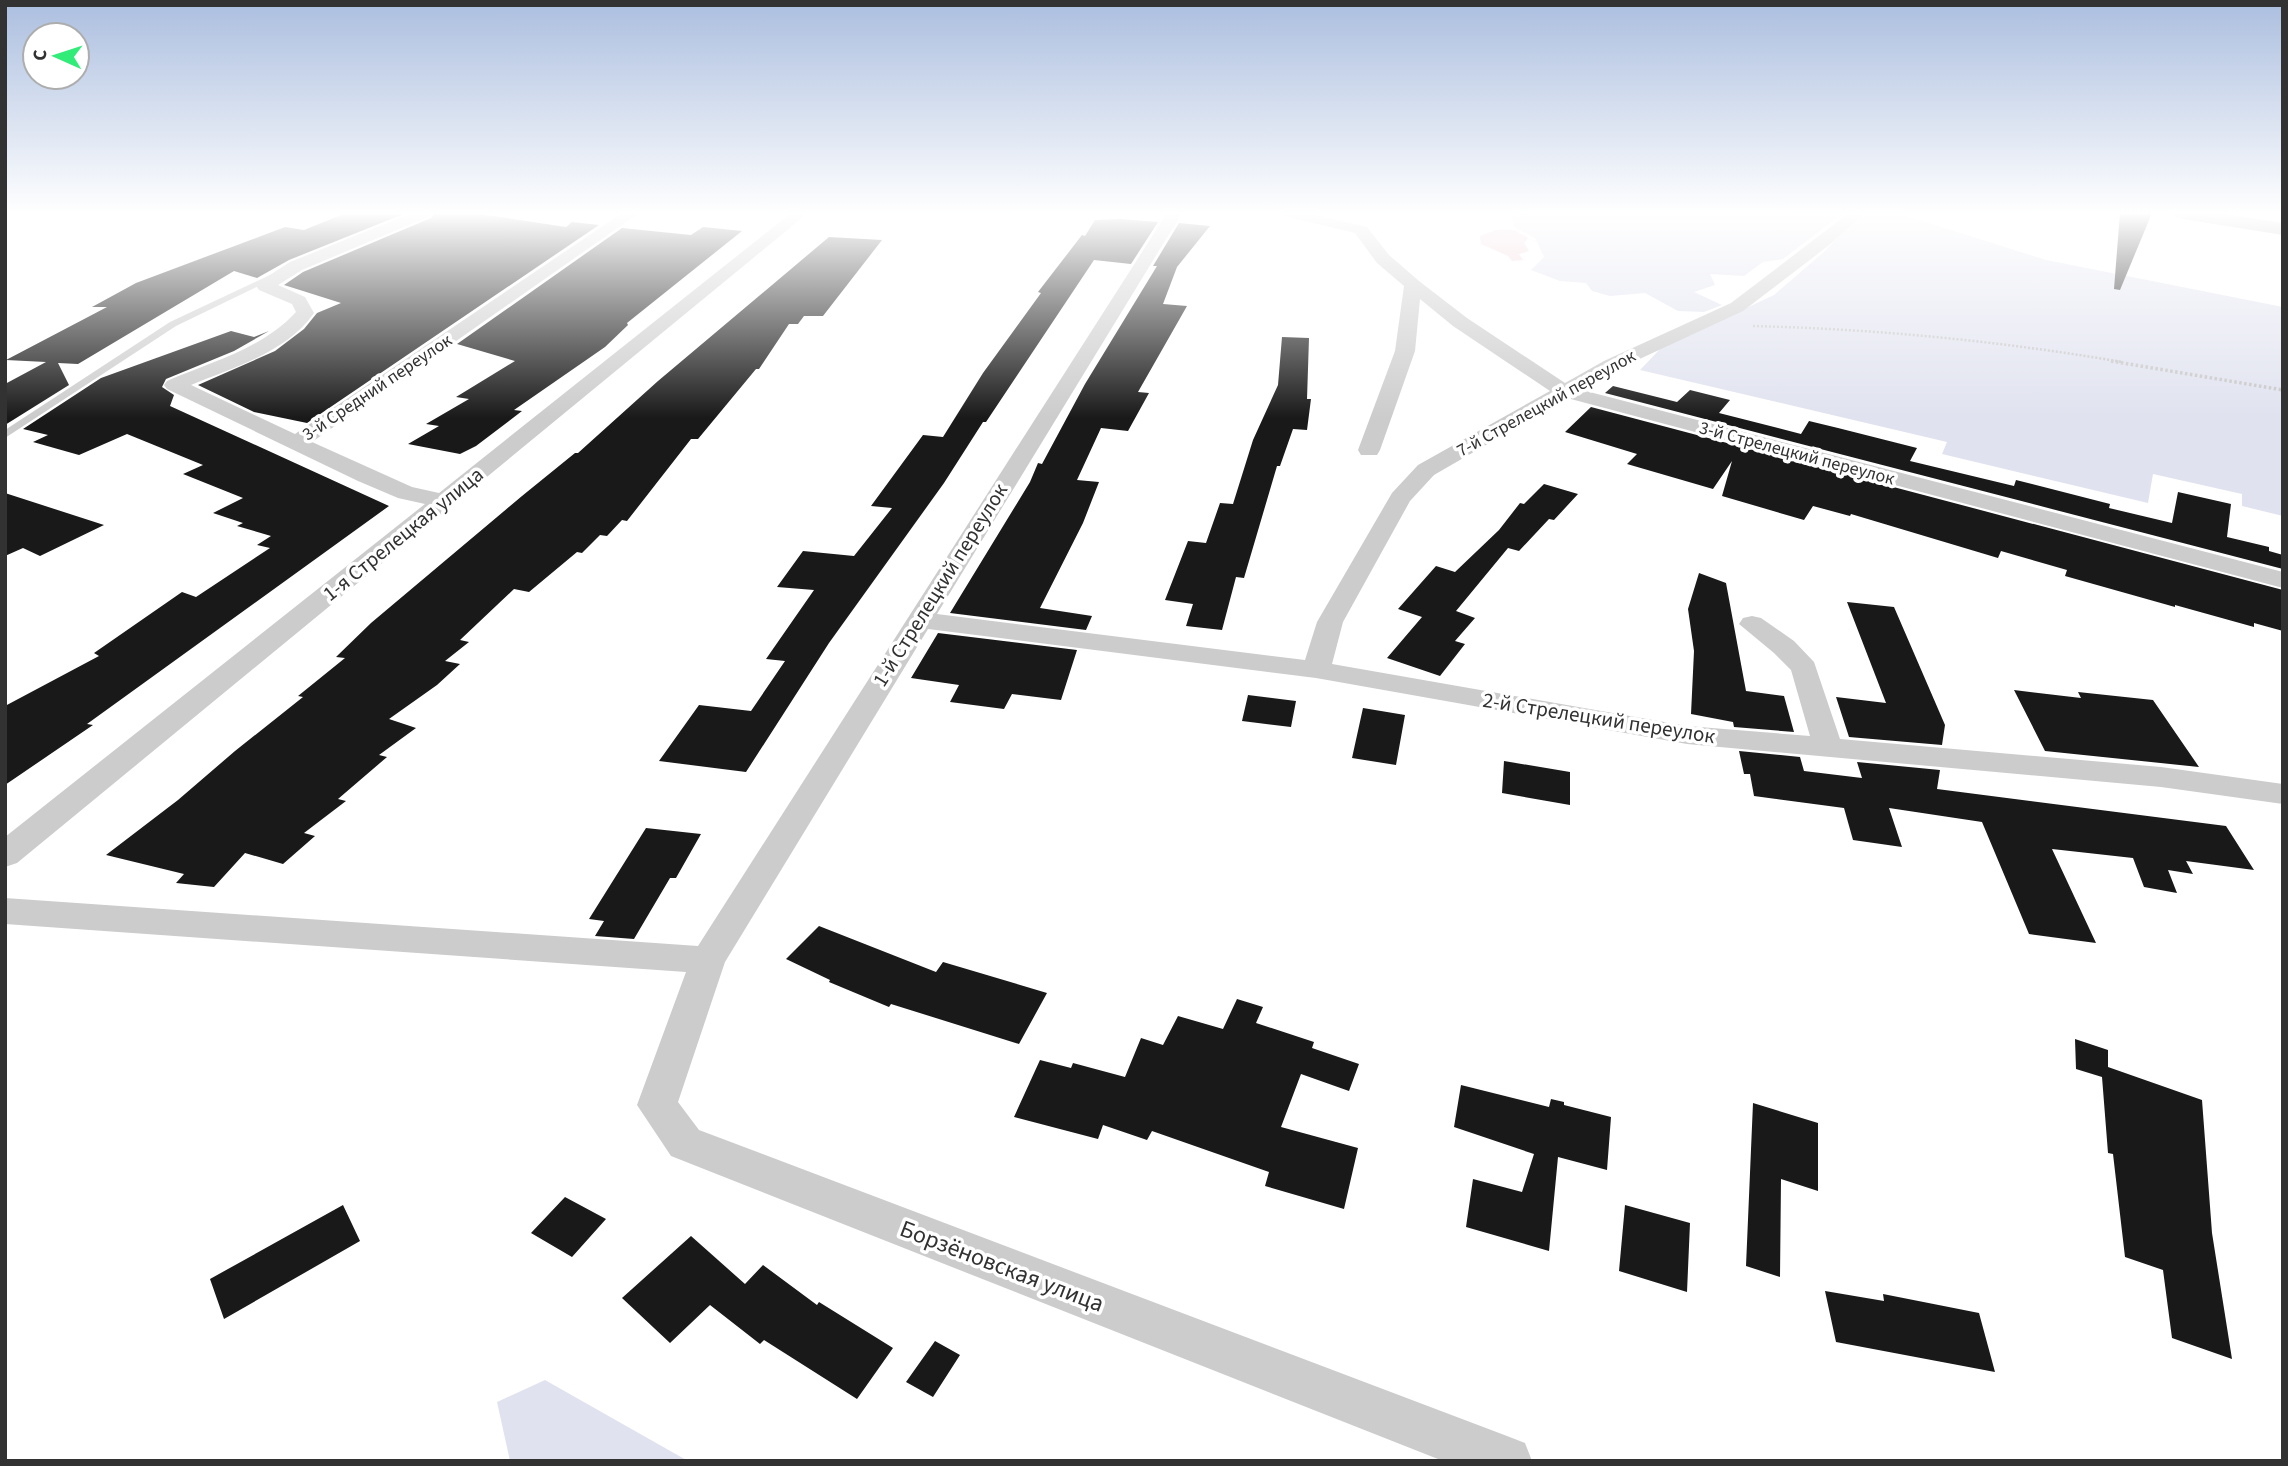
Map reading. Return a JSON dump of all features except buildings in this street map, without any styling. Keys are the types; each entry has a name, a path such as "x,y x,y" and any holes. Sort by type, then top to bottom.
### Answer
{"street":[{"path":"272,281 265,286 299,301 305,313 297,325 277,338 174,385 406,493 445,501"},
{"name":"3-й Средний переулок","path":"296,443 532,281"},
{"name":"1-я Стрелецкая улица","path":"5,855 716,281"},
{"name":"1-й Стрелецкий переулок","path":"708,960 1131,281"},
{"name":"3-й Стрелецкий переулок","path":"1409,281 1460,322 1564,391 2283,580"},
{"name":"7-й Стрелецкий переулок","path":"1316,670 1330,622 1400,498 1426,470 1564,391 1699,322 1737,307 1771,281"},
{"path":"1369,450 1405,351 1413,285"},
{"name":"2-й Стрелецкий переулок","path":"918,620 1316,670 1687,735 2161,777 2283,794"},
{"path":"1752,624 1784,647 1804,668 1828,748"},
{"path":"5,911 708,960"},
{"name":"Борзёновская улица","path":"708,960 657,1105 685,1143 1507,1461"}],"lane":[{"path":"5,435 173,324 263,281"}],"path":[{"path":"1699,322 1829,328 2038,348 2283,390"}],"shaded area":[{"path":"1565,281 1713,281 1715,285 1694,292 1722,305 1704,312 1678,311 1645,293 1610,296 1592,291 1586,283"},
{"path":"1790,281 2154,281 2283,307 2283,516 2242,506 2242,494 2153,474 2148,503 1942,454 1947,442 1640,370 1661,348 1774,295"},
{"path":"545,1380 688,1461 510,1461 497,1402"}]}
